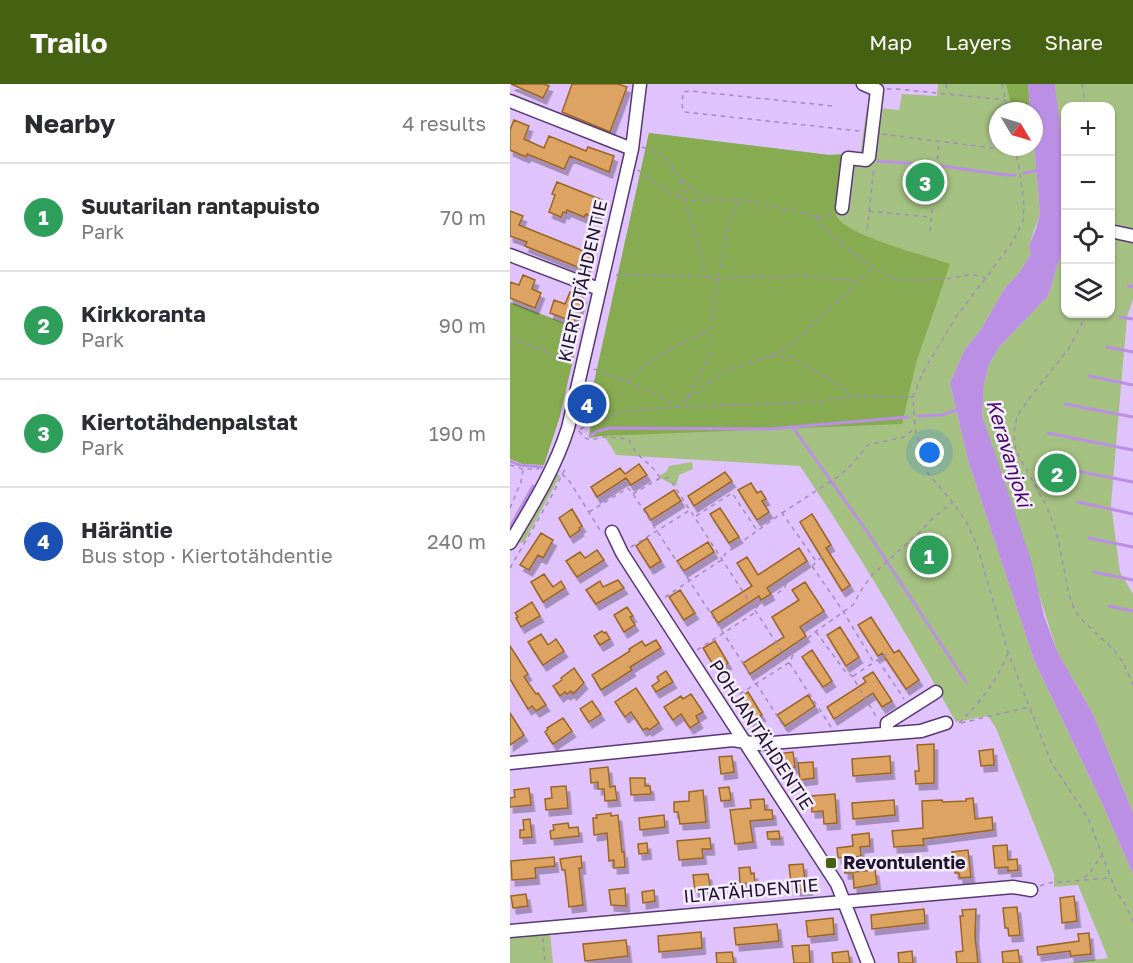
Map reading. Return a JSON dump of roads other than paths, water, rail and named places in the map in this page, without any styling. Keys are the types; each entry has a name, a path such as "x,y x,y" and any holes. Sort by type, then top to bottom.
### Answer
{"street":[{"name":"KIERTOTÄHDENTIE","path":"510,543 552,468 568,428 599,289 637,148 640,84"},
{"path":"842,208 848,158 866,160 868,157 877,90 863,84"},
{"path":"510,101 637,148"},
{"path":"1115,232 1133,236"},
{"path":"510,255 599,289"},
{"name":"POHJANTÄHDENTIE","path":"614,536 622,553 837,884 868,963"},
{"path":"887,733 887,723 936,692"},
{"path":"510,763 733,740 758,744 921,731 946,723"},
{"name":"ILTATÄHDENTIE","path":"510,931 1013,887 1031,890"}],"waterway":[{"path":"878,161 932,165"},
{"path":"942,166 1015,175"},
{"path":"1024,173 1040,170"},
{"path":"1128,286 1133,287"},
{"path":"1120,317 1133,319"},
{"path":"1107,347 1133,352"},
{"path":"1089,376 1133,385"},
{"path":"1065,404 1133,417"},
{"path":"918,416 942,415 959,409"},
{"path":"590,436 609,428 769,429 908,417"},
{"path":"794,429 868,533 966,682"},
{"path":"1048,433 1133,450"},
{"path":"510,461 519,465 542,467"},
{"path":"1057,467 1133,482"},
{"path":"510,527 533,486"},
{"path":"1078,502 1133,514"},
{"path":"1089,538 1133,547"},
{"path":"1094,572 1133,580"},
{"path":"1109,606 1133,611"}],"place":[{"name":"Kiertotähdenpalstat","path":"925,182"},
{"name":"Häräntie","path":"587,404"},
{"name":"Kirkkoranta","path":"1057,473"},
{"name":"Suutarilan rantapuisto","path":"929,555"},
{"name":"Revontulentie","path":"831,863"}],"water label":[{"name":"Keravanjoki","path":"1009,453"}]}
